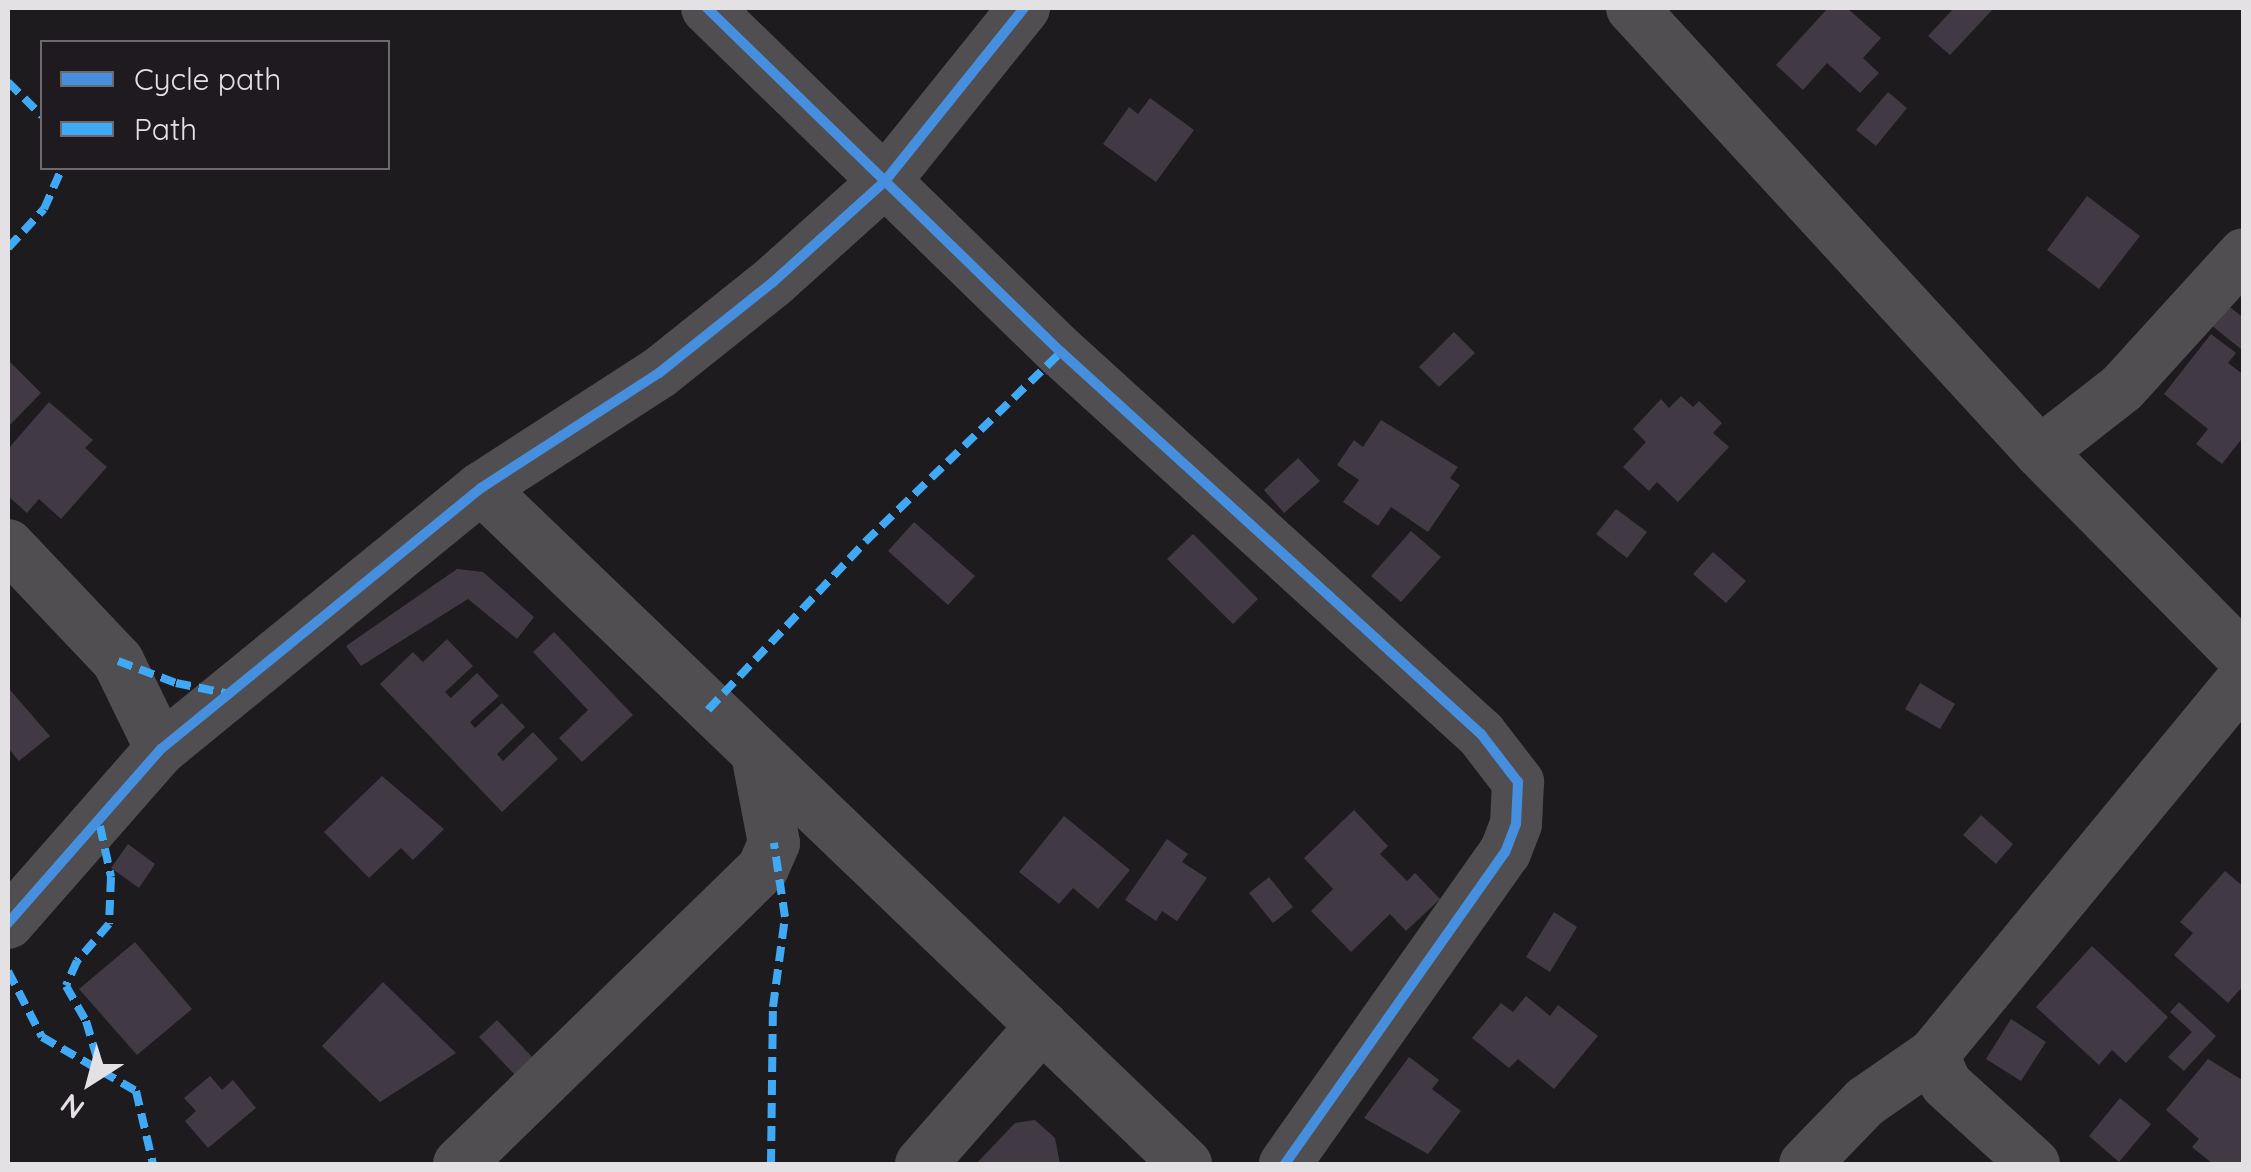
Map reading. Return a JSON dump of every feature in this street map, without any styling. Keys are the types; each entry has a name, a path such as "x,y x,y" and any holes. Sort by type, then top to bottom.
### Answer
{"street":[{"path":"707,8 1062,352 1481,734 1518,782 1516,824 1504,852 1285,1164"},
{"path":"8,924 160,749 481,488 660,372 773,282 885,180 1024,8"},
{"path":"1656,14 2040,452 2244,658"},
{"path":"2040,452 2122,388 2244,254"},
{"path":"481,488 758,759 1186,1164"},
{"path":"8,545 118,661 160,749"},
{"path":"1805,1164 1866,1102 1932,1055 2244,678"},
{"path":"472,1161 670,952 763,868 774,843 758,759"},
{"path":"920,1164 1042,1026"},
{"path":"1932,1055 1946,1084 2034,1164"}],"building":[{"path":"1828,8 1847,8 1881,38 1863,58 1879,73 1860,93 1827,63 1803,90 1776,65"},
{"path":"1954,8 1994,8 1950,55 1928,36"},
{"path":"1888,92 1907,108 1876,146 1856,130"},
{"path":"1150,98 1194,130 1156,182 1103,144 1129,107 1138,114"},
{"path":"2087,196 2140,236 2099,289 2047,250"},
{"path":"2227,305 2244,318 2241,349 2211,325"},
{"path":"1454,332 1475,353 1439,387 1419,367"},
{"path":"2211,334 2236,353 2228,363 2244,375 2244,436 2222,464 2196,444 2208,429 2164,394"},
{"path":"8,360 41,393 8,427"},
{"path":"1681,396 1693,407 1699,401 1722,423 1713,433 1729,447 1678,502 1657,482 1649,491 1623,467 1646,442 1633,429 1661,399 1669,408"},
{"path":"49,402 93,440 85,448 107,467 61,519 39,499 27,513 8,496 8,449"},
{"path":"1381,420 1458,467 1450,478 1460,485 1428,532 1391,507 1378,526 1343,502 1359,480 1337,465 1354,440 1363,447"},
{"path":"1298,458 1320,481 1284,513 1264,490"},
{"path":"1616,509 1647,532 1627,558 1596,534"},
{"path":"914,522 975,576 948,605 888,551"},
{"path":"1411,531 1441,557 1401,602 1371,576"},
{"path":"1193,534 1258,599 1233,624 1167,559"},
{"path":"1713,552 1746,581 1726,603 1693,574"},
{"path":"457,569 483,572 534,617 517,639 468,599 361,666 346,646"},
{"path":"554,632 633,715 582,762 559,738 588,710 533,652"},
{"path":"447,639 473,666 445,692 451,698 477,673 499,696 470,722 475,728 502,703 525,727 497,754 503,761 533,732 558,759 502,812 380,684 413,652 423,662"},
{"path":"1920,683 1955,704 1940,729 1905,709"},
{"path":"10,690 50,736 19,761 8,748"},
{"path":"382,776 444,829 413,860 401,848 369,878 324,832"},
{"path":"1354,810 1388,846 1380,854 1407,881 1415,873 1440,899 1406,931 1390,914 1351,952 1311,911 1333,889 1304,858"},
{"path":"1981,815 2013,844 1996,864 1963,835"},
{"path":"1064,816 1130,870 1098,909 1073,888 1059,904 1019,872"},
{"path":"1167,839 1188,854 1182,862 1207,878 1177,921 1162,911 1156,921 1125,900"},
{"path":"128,844 155,864 139,888 111,868"},
{"path":"2225,871 2244,887 2244,985 2228,1003 2174,955 2193,933 2180,922"},
{"path":"1269,877 1293,907 1273,923 1249,893"},
{"path":"1554,912 1577,927 1550,972 1526,957"},
{"path":"135,942 192,1009 137,1055 79,989"},
{"path":"2092,946 2168,1017 2126,1063 2112,1050 2099,1065 2036,1007"},
{"path":"383,982 456,1053 380,1102 322,1046"},
{"path":"1526,996 1550,1016 1558,1005 1598,1036 1554,1089 1518,1059 1509,1068 1472,1038 1501,1003 1513,1012"},
{"path":"2179,1002 2216,1036 2184,1071 2168,1057 2192,1032 2170,1012"},
{"path":"2011,1019 2046,1042 2021,1081 1986,1059"},
{"path":"497,1020 535,1060 516,1076 479,1037"},
{"path":"1409,1057 1439,1080 1432,1089 1461,1111 1428,1154 1364,1118"},
{"path":"2208,1059 2244,1081 2244,1164 2213,1164 2192,1147 2199,1139 2166,1110"},
{"path":"210,1076 222,1090 233,1080 256,1108 208,1148 185,1121 196,1111 184,1098"},
{"path":"2120,1098 2151,1124 2119,1162 2089,1136"},
{"path":"1035,1120 1055,1138 1060,1164 976,1164 1015,1123"}],"marked path":[{"path":"8,82 40,114"},
{"path":"8,248 44,209 61,170"},
{"path":"708,710 865,542 1061,352"},
{"path":"118,661 176,683 230,694"},
{"path":"100,826 111,877 109,924 77,961 66,986 86,1021 100,1068"},
{"path":"771,1164 773,1007 785,917 774,843"},
{"path":"8,971 42,1037 136,1091 153,1164"}],"cycle path":[{"path":"707,8 1061,352 1481,734 1518,782 1516,824 1505,852 1285,1164"},
{"path":"8,923 161,749 481,488 659,373 773,282 885,181 1024,8"}]}
